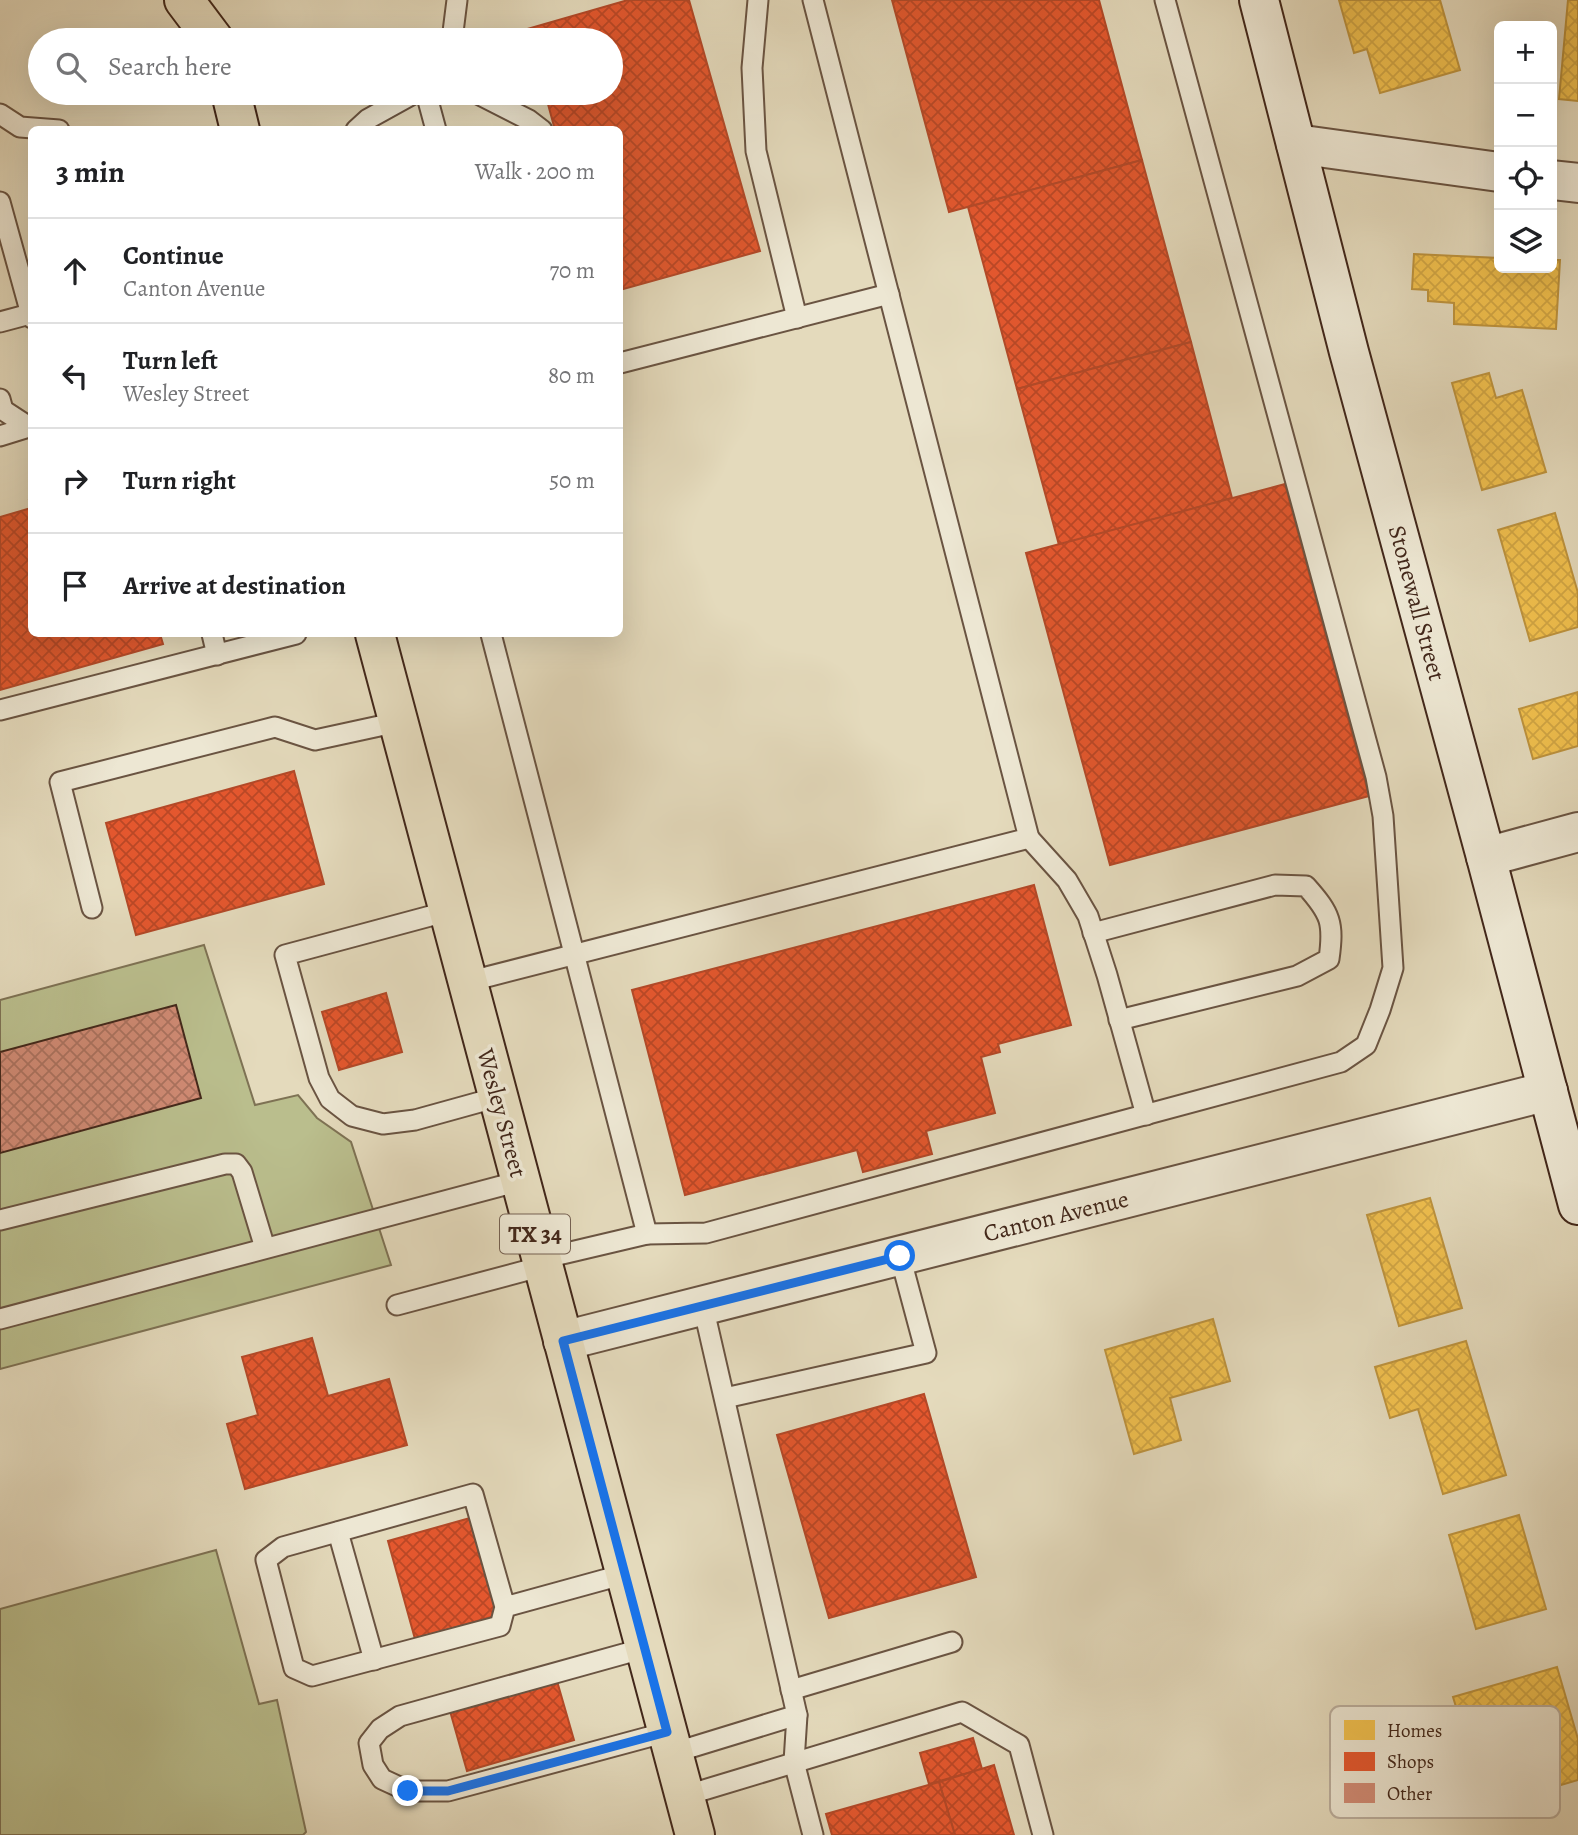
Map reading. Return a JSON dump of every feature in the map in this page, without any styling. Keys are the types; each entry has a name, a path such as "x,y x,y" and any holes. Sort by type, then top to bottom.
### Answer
{"main road":[{"path":"233,105 239,126"},
{"name":"Wesley Street","path":"376,637 695,1835"}],"street":[{"name":"Stonewall Street","path":"1259,0 1353,366 1578,1205"},
{"path":"1296,144 1494,171"},
{"path":"1557,181 1578,183"},
{"path":"1486,857 1578,832"},
{"name":"Canton Avenue","path":"563,1341 1548,1091"}],"lane":[{"path":"454,28 457,0"},
{"path":"758,0 752,68 756,151 797,318"},
{"path":"813,0 1029,838 1067,880 1087,916 1146,1115"},
{"path":"397,1305 647,1234 706,1233 1146,1115 1341,1062 1366,1045 1393,968 1383,816 1376,777 1165,0"},
{"path":"360,126 393,105"},
{"path":"429,105 435,126"},
{"path":"499,105 536,126"},
{"path":"0,114 20,127 28,128"},
{"path":"0,201 28,305"},
{"path":"623,362 888,294"},
{"path":"0,322 28,317"},
{"path":"0,399 3,410 28,426"},
{"path":"0,436 28,428"},
{"path":"213,637 217,655"},
{"path":"0,710 285,637"},
{"path":"492,637 647,1234"},
{"path":"0,697 100,670 125,678"},
{"path":"92,908 60,782 275,727 315,740 398,722"},
{"path":"467,982 1029,838"},
{"path":"1093,933 1275,884 1306,887 1325,907 1332,935 1329,959 1297,976 1119,1020"},
{"path":"449,911 285,955 319,1078 330,1099 352,1116 383,1124 415,1120 498,1097"},
{"path":"0,1220 225,1164 236,1164 242,1172 265,1248"},
{"path":"0,1319 520,1181"},
{"path":"724,1398 926,1353 900,1256"},
{"path":"703,1306 797,1715 794,1762 813,1835"},
{"path":"473,1494 505,1607 500,1626 312,1676 294,1668 266,1560 283,1547 338,1532 473,1494"},
{"path":"338,1532 374,1660"},
{"path":"505,1607 625,1574"},
{"path":"791,1690 952,1642"},
{"path":"645,1648 400,1716 380,1729 369,1743 373,1765 382,1779 408,1791 448,1791 797,1715"},
{"path":"684,1796 962,1712 1019,1745 1043,1835"}],"green space":[{"path":"204,945 255,1105 298,1095 317,1118 351,1142 391,1265 0,1369 0,1000"},
{"path":"216,1550 259,1704 277,1700 306,1832 303,1835 0,1835 0,1609"}],"building: Homes":[{"path":"1339,0 1440,0 1460,70 1380,93 1367,49 1354,53"},
{"path":"1568,0 1578,0 1578,101 1559,99"},
{"path":"1414,254 1494,258 1494,273 1557,273 1557,260 1560,260 1556,329 1454,324 1454,303 1428,301 1428,290 1412,289"},
{"path":"1489,373 1496,398 1522,390 1546,472 1482,490 1452,383"},
{"path":"1555,513 1578,593 1578,627 1530,641 1498,530"},
{"path":"1578,692 1578,746 1533,759 1519,709"},
{"path":"1430,1198 1462,1308 1399,1326 1367,1215"},
{"path":"1213,1319 1230,1381 1170,1398 1181,1440 1134,1454 1105,1350"},
{"path":"1466,1341 1506,1475 1443,1494 1418,1409 1390,1418 1375,1367"},
{"path":"1519,1515 1546,1609 1476,1629 1449,1535"},
{"path":"1557,1667 1578,1739 1578,1780 1560,1785 1560,1706 1456,1706 1453,1697"}],"building: Shops":[{"path":"628,0 689,0 760,251 623,289 623,126 554,126 548,105 623,105 623,28 531,28"},
{"path":"892,0 1099,0 1142,160 949,212"},
{"path":"1142,160 1191,342 1017,389 968,207"},
{"path":"1191,342 1232,498 1059,545 1017,389"},
{"path":"1285,484 1369,796 1110,865 1026,553"},
{"path":"28,509 28,637 161,637 163,644 0,690 0,517"},
{"path":"294,771 324,884 136,935 106,823"},
{"path":"1034,885 1071,1025 998,1044 1000,1052 981,1057 995,1113 926,1131 932,1154 863,1172 857,1150 685,1195 632,990"},
{"path":"386,993 402,1052 339,1070 322,1012"},
{"path":"312,1338 328,1396 389,1379 407,1445 245,1489 227,1424 258,1415 242,1357"},
{"path":"924,1394 976,1577 829,1618 777,1435"},
{"path":"470,1518 498,1615 415,1639 388,1541"},
{"path":"557,1681 574,1740 467,1771 450,1711"},
{"path":"973,1738 982,1769 929,1784 920,1753"},
{"path":"994,1765 1014,1835 955,1835 939,1782"},
{"path":"939,1782 955,1835 832,1835 826,1814"}],"building: Other":[{"path":"176,1005 201,1098 0,1153 0,1052"}],"route":[{"path":"408,1791 448,1791 667,1732 563,1341 900,1256"}]}
